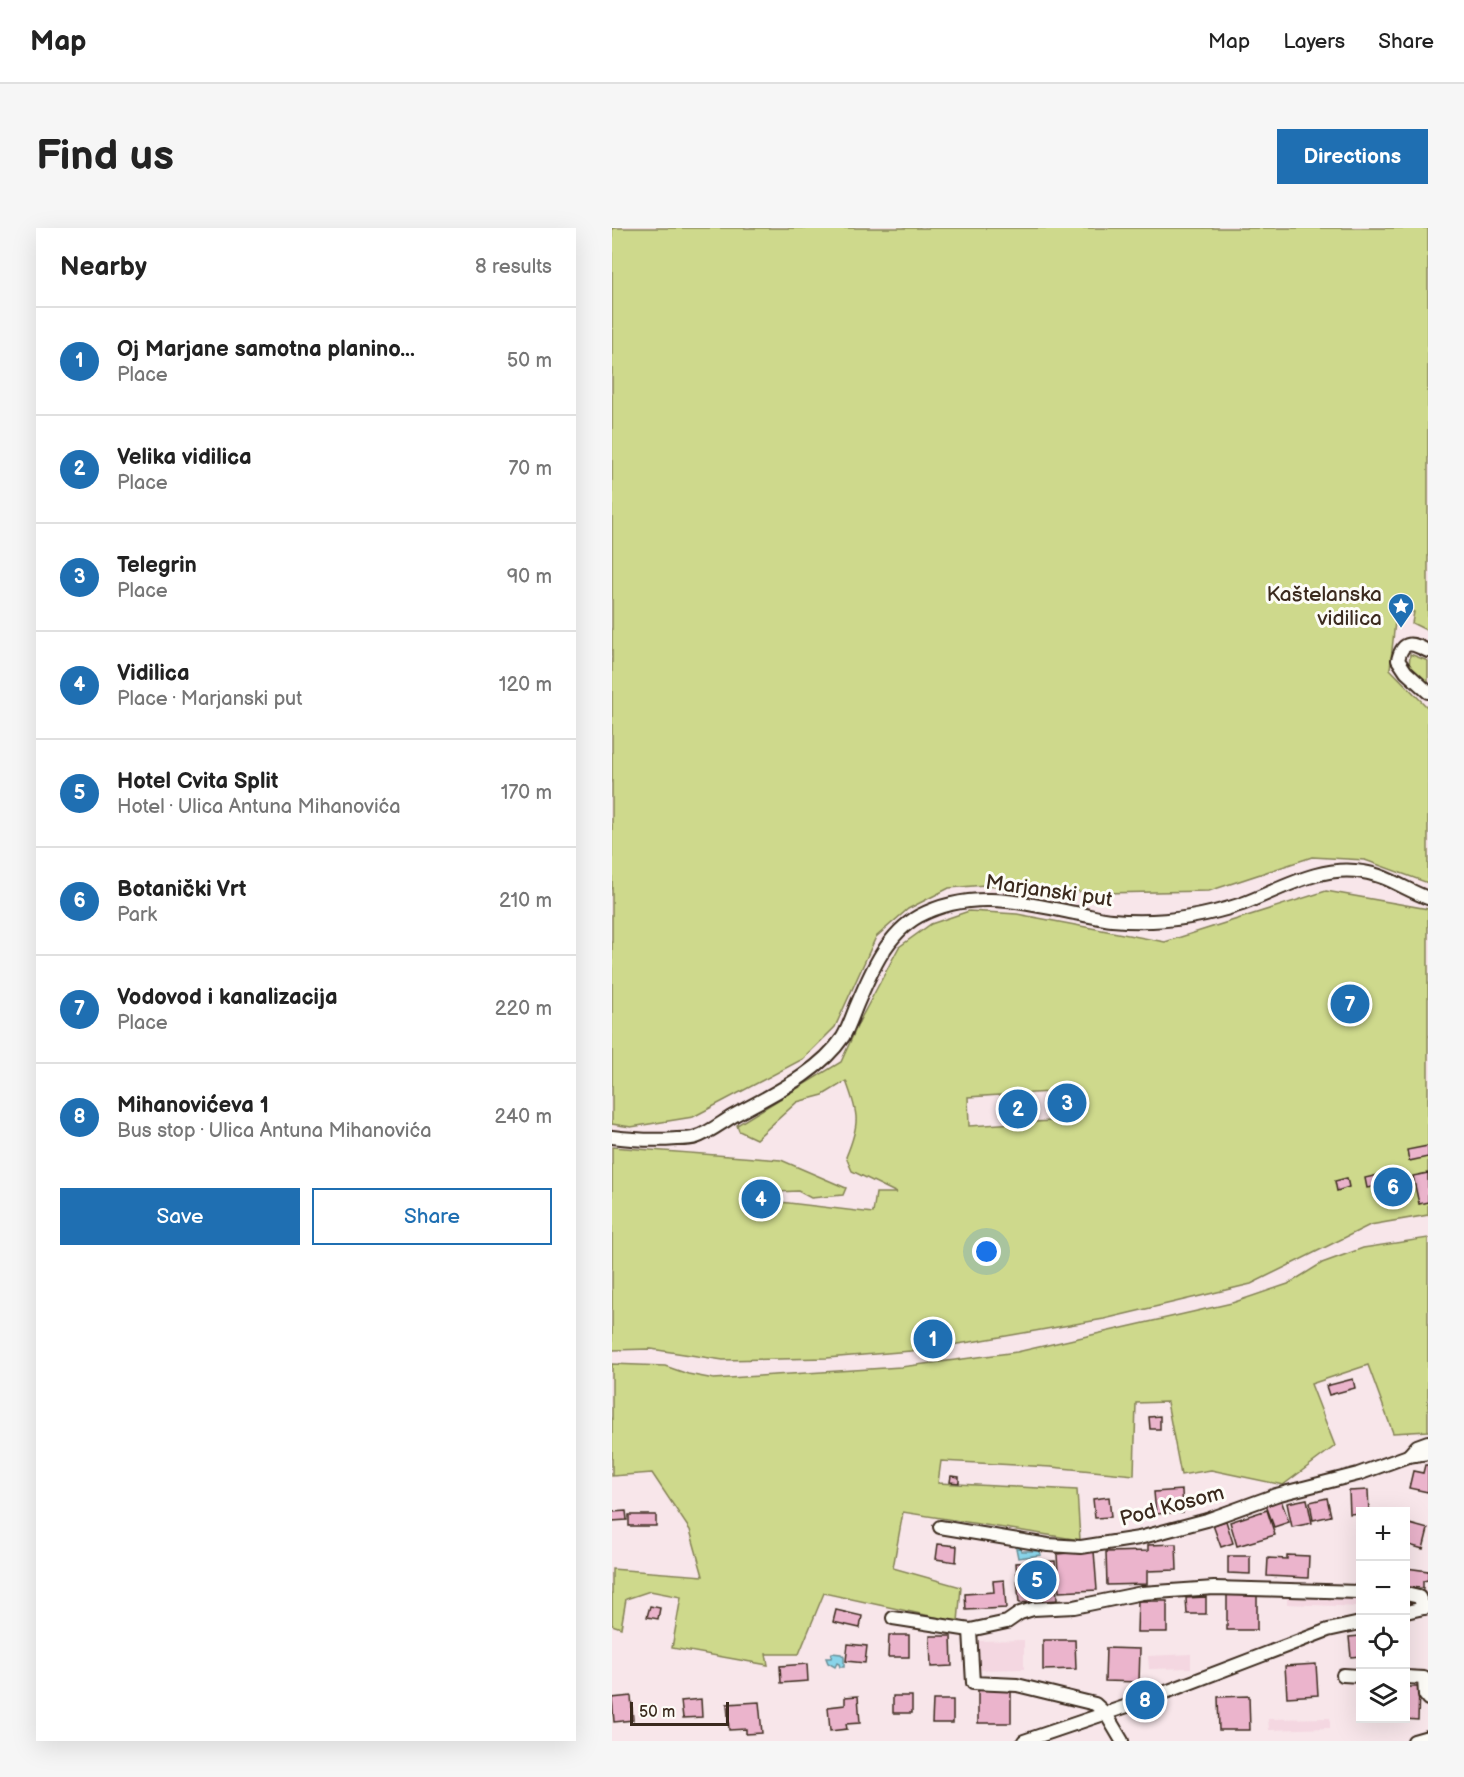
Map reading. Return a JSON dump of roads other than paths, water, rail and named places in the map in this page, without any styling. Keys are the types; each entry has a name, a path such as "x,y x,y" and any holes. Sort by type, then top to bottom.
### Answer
{"street":[{"path":"1428,651 1414,645 1406,645 1400,650 1398,660 1406,672 1428,692"},
{"name":"Marjanski put","path":"612,1137 650,1142 695,1138 786,1087 833,1050 844,1035 865,985 881,955 899,931 918,917 944,906 970,899 1003,901 1111,920 1154,921 1198,916 1335,870 1363,872 1428,898"},
{"name":"Pod Kosom","path":"1408,1456 1417,1446 1428,1442"},
{"name":"Pod Kosom","path":"940,1527 1048,1545 1081,1546 1139,1538 1207,1520 1276,1495 1358,1474 1408,1456 1428,1453"},
{"path":"893,1618 970,1630 1007,1622 1020,1613 1033,1609 1074,1607 1142,1593 1209,1588 1356,1592"},
{"path":"1410,1595 1419,1597 1426,1608 1410,1611"},
{"path":"1024,1741 1106,1714 1328,1630 1356,1624"},
{"path":"970,1630 973,1683 1017,1685 1095,1704 1106,1714 1122,1741"},
{"path":"1343,1675 1356,1676"},
{"path":"1410,1677 1424,1678 1425,1695 1428,1699"},
{"path":"1414,1741 1428,1737"}],"water":[{"path":"1016,1548 1021,1548 1022,1551 1040,1551 1041,1555 1018,1558"},
{"path":"832,1653 841,1654 844,1657 844,1667 840,1667 837,1663 835,1667 828,1663 826,1658 831,1658"}],"place":[{"name":"Kaštelanska vidilica","path":"1401,629"},
{"name":"Vodovod i kanalizacija","path":"1350,1004"},
{"name":"Telegrin","path":"1067,1103"},
{"name":"Velika vidilica","path":"1018,1109"},
{"name":"Botanički Vrt","path":"1393,1187"},
{"name":"Vidilica","path":"761,1199"},
{"name":"Oj Marjane samotna planino...","path":"933,1339"},
{"name":"Hotel Cvita Split","path":"1037,1580"},
{"name":"Mihanovićeva 1","path":"1145,1700"}]}
